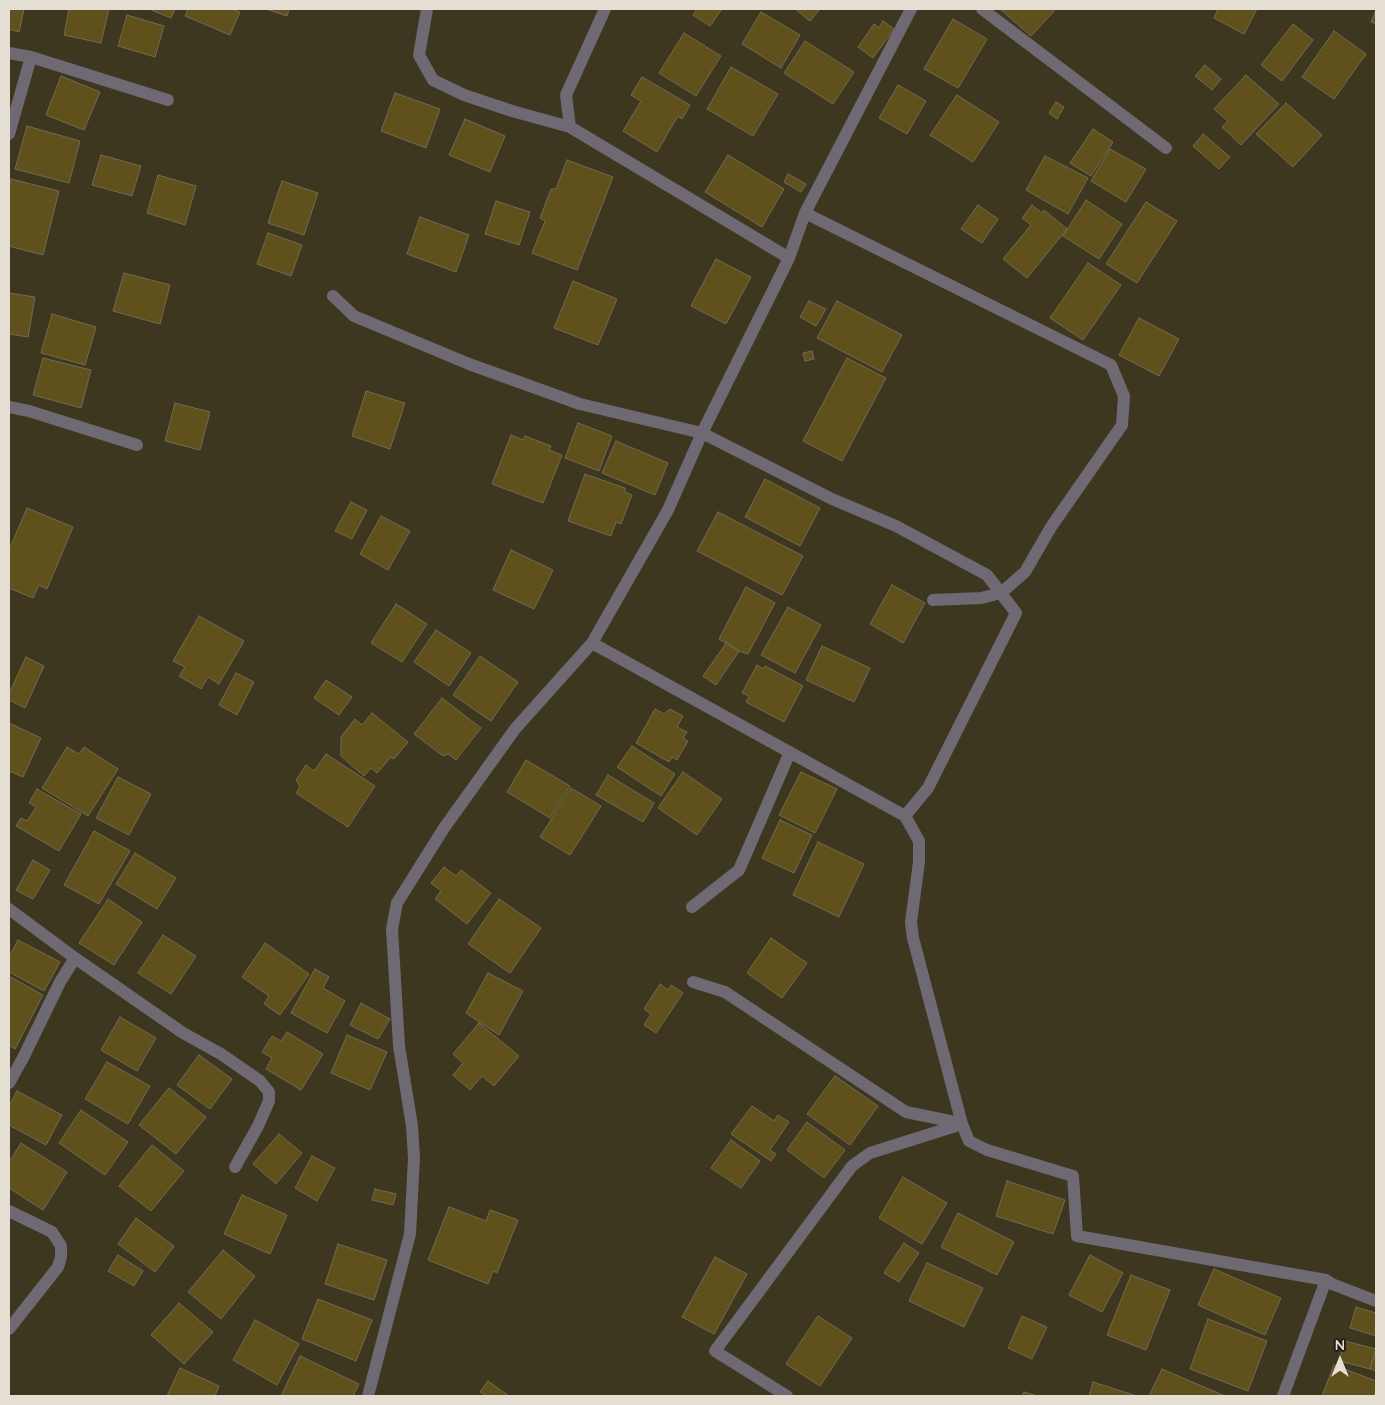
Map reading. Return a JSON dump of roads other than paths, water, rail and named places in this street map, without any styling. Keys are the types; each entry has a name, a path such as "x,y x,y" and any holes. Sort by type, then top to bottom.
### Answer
{"street":[{"path":"427,9 419,55 433,80 464,96 570,127 789,258"},
{"path":"570,127 566,96 605,9"},
{"path":"372,1394 410,1234 414,1168 412,1126 399,1046 392,929 397,903 444,828 514,729 592,643 668,510 702,433 789,258 805,213 910,9"},
{"path":"982,9 1166,148"},
{"path":"9,52 31,57 168,100"},
{"path":"9,134 31,57"},
{"path":"805,213 1111,365 1124,396 1122,425 1052,528 1025,572 1001,593 981,598 933,600"},
{"path":"333,296 354,316 469,364 580,404 702,433 832,499 896,526 987,575 1016,613 928,788 906,816"},
{"path":"9,407 29,411 137,445"},
{"path":"592,643 906,816 919,841 919,862 911,922 913,938 962,1124 969,1141 987,1150 1073,1176 1077,1236 1326,1280 1376,1301"},
{"path":"692,907 739,870 790,752"},
{"path":"9,908 75,958 183,1033 221,1054 260,1081 269,1092 269,1101 235,1167"},
{"path":"9,1083 60,982 75,958"},
{"path":"693,982 725,992 906,1112 962,1124"},
{"path":"787,1396 715,1351 852,1166 870,1153 962,1124"},
{"path":"9,1211 52,1232 62,1246 62,1257 58,1266 9,1329"},
{"path":"1282,1396 1326,1280"}]}
